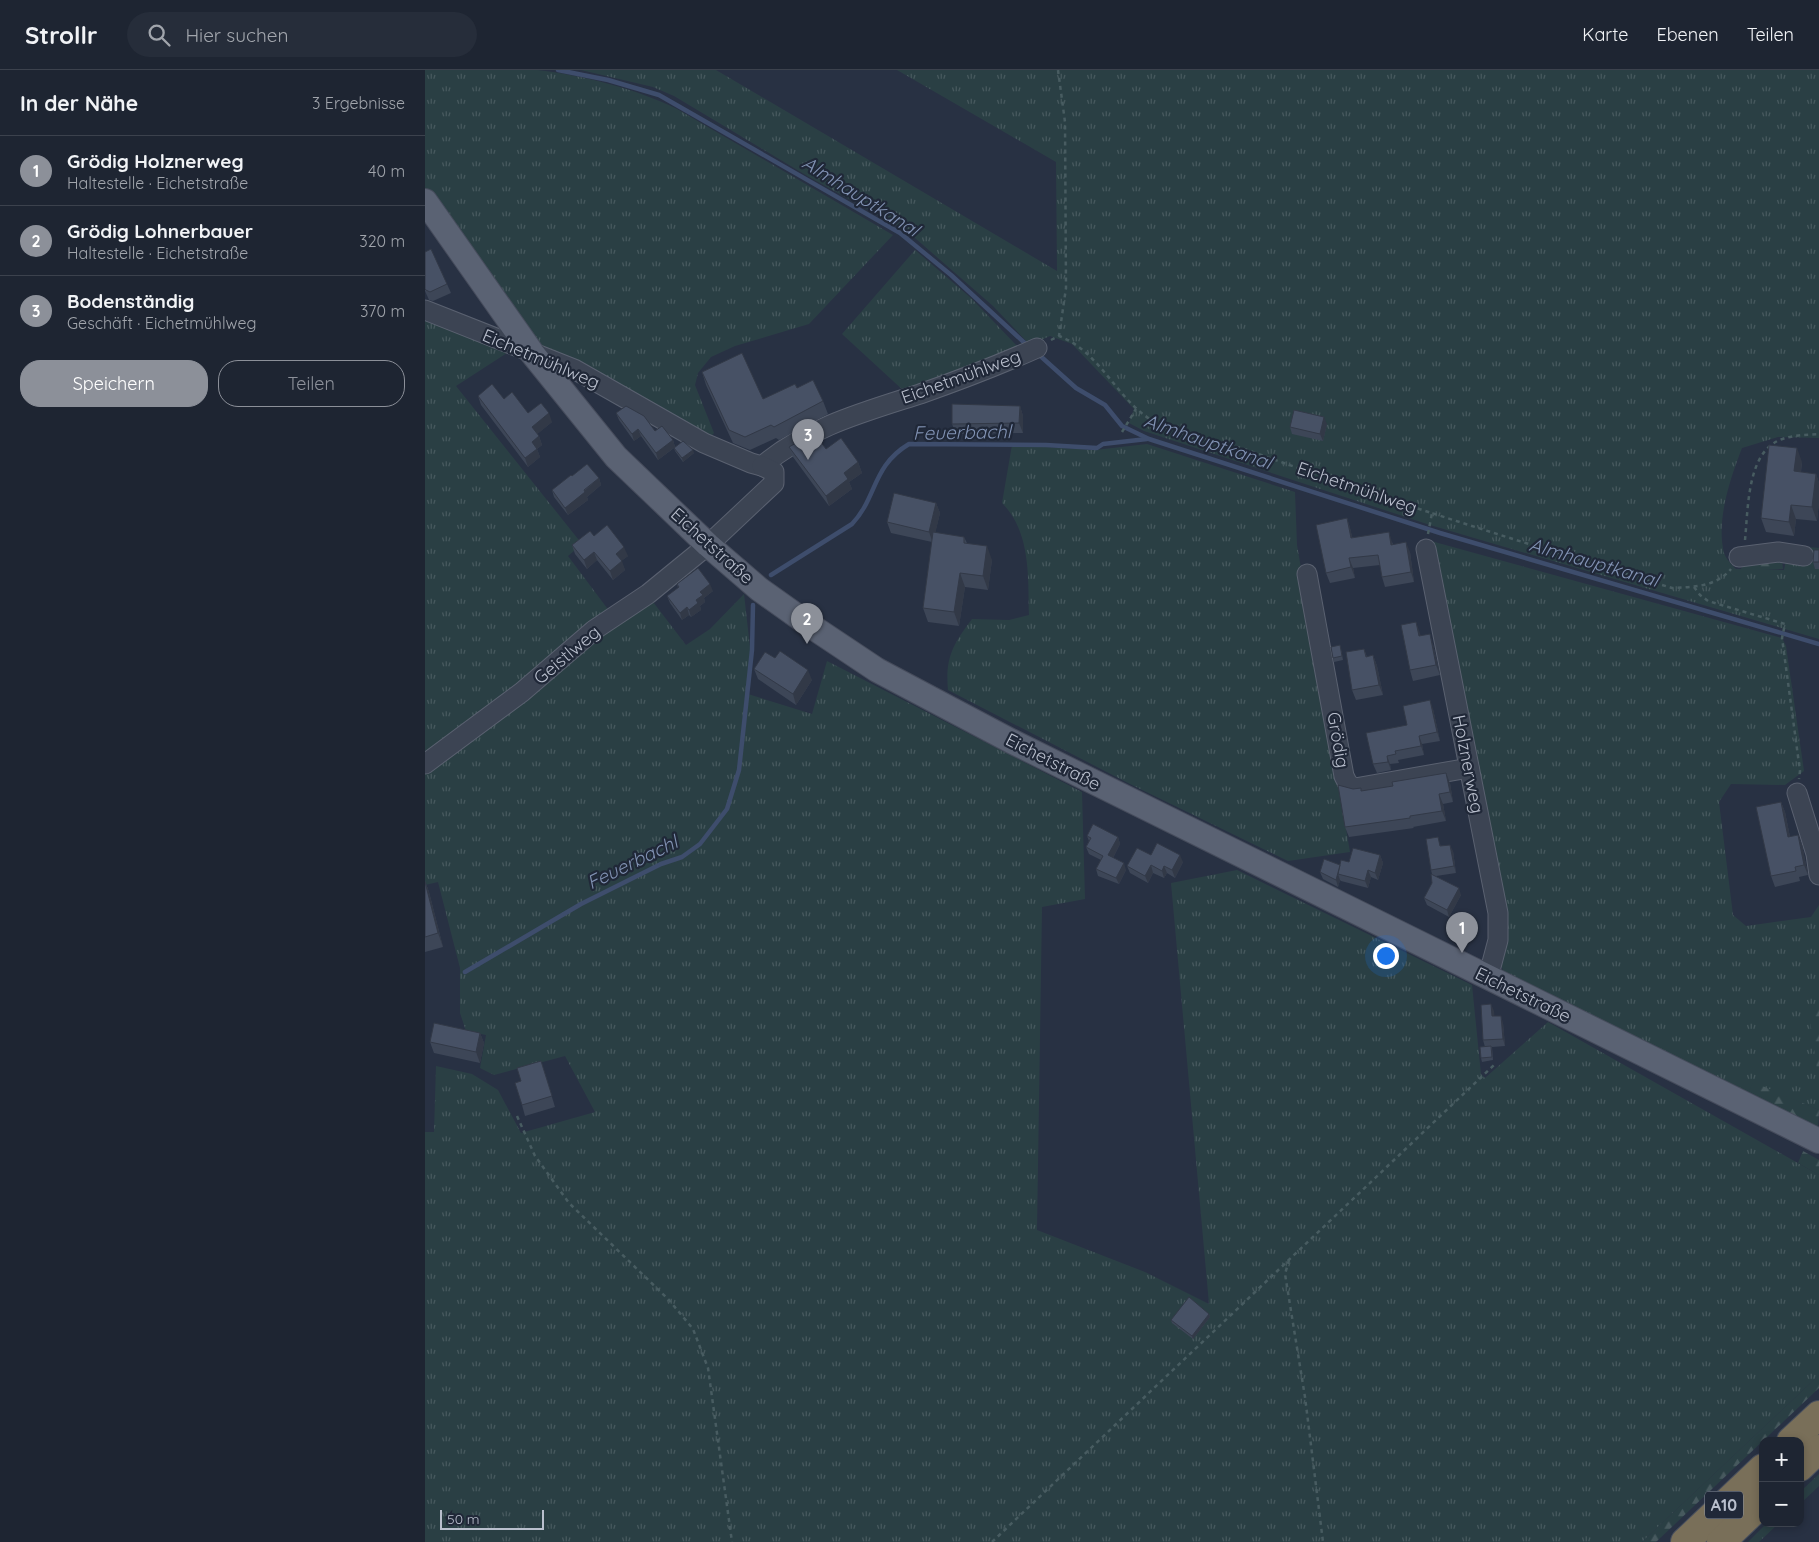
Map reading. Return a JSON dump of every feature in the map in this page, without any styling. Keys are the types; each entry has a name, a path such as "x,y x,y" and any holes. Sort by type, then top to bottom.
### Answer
{"highway":[{"path":"1795,1437 1819,1414"},
{"path":"1804,1462 1819,1449"},
{"name":"A10","path":"1685,1542 1759,1472"},
{"name":"A10","path":"1721,1542 1759,1506"}],"main road":[{"name":"Eichetstraße","path":"425,201 532,354 616,456 708,545 759,589 877,670 1027,749 1819,1141"}],"street":[{"name":"Eichetmühlweg","path":"425,310 532,354 574,369 705,442 751,463 763,466 779,452 834,422 921,393 1031,351"},
{"path":"708,545 774,483 774,472 763,466"},
{"name":"Geistlweg","path":"425,764 523,692 594,630 648,594 708,545"},
{"name":"Holznerweg","path":"1427,549 1498,913 1497,940 1488,978"},
{"path":"1739,557 1778,552 1804,556"},
{"name":"Grödig","path":"1307,574 1344,776 1348,784 1355,788 1469,768"},
{"path":"1797,793 1816,854 1819,875"}],"path":[{"path":"1058,70 1065,122 1066,278 1059,336"},
{"name":"Eichetmühlweg","path":"1031,351 1059,336 1075,342 1091,357 1136,409 1163,426 1240,447 1432,513 1672,588 1694,587 1713,583 1728,572 1739,557 1745,543 1749,490 1762,455 1774,442 1787,438 1819,434"},
{"path":"1122,432 1136,409"},
{"path":"1430,523 1432,513"},
{"path":"1694,587 1699,596 1708,601 1782,622 1784,628 1782,638 1800,771 1797,793"},
{"path":"992,1542 1494,1065"},
{"path":"517,1116 535,1156 569,1203 669,1300 693,1329 708,1368 732,1542"},
{"path":"1289,1258 1285,1274 1305,1397 1323,1542"}],"green space":[{"path":"425,70 537,70 591,79 645,95 677,109 893,235 809,324 735,346 711,357 698,373 695,385 714,433 709,439 537,346 425,191"},
{"path":"581,70 716,70 1057,271 1056,162 897,70 1819,70 1819,438 1778,437 1742,448 1725,500 1722,540 1724,553 1736,569 1784,570 1789,545 1819,548 1819,639 1430,525 1144,431 1129,423 1134,409 1072,344 1050,336 1030,345 993,306 907,231 809,177 674,96 653,87"},
{"path":"915,250 971,298 1020,349 905,392 842,334"},
{"path":"425,316 510,351 456,386 582,544 568,556 616,620 650,598 686,645 710,629 744,594 751,656 748,694 812,714 827,661 1082,792 1085,899 1042,907 1037,1230 1145,1272 1209,1304 1171,883 1237,870 1472,985 1481,1074 1485,1078 1548,1022 1819,1175 1819,1375 1642,1542 425,1542 425,1132 434,1132 436,1066 472,1074 498,1090 521,1133 595,1112 565,1056 494,1075 480,1068 486,1035 466,1031 460,1013 460,968 438,882 425,885"},
{"path":"1147,444 1295,492 1297,545 1350,852 1288,861 1130,784 948,690 949,660 955,644 972,619 1009,620 1029,615 1028,571 1023,541 1018,527 1002,503 1012,445 1095,450"},
{"path":"1431,541 1782,638 1786,646 1804,771 1785,785 1731,784 1719,802 1733,915 1746,926 1811,917 1819,905 1819,1110 1753,1083 1747,1095 1504,974 1499,957 1503,925"},
{"path":"1782,561 1783,569 1740,571 1744,563"},
{"path":"1819,1004 1819,1070 1817,1070 1808,1006"},
{"path":"1753,1082 1819,1110 1818,1129 1747,1095"},
{"path":"1803,1151 1819,1160 1819,1175 1798,1163"},
{"path":"1819,1375 1819,1388 1767,1437 1759,1437 1759,1445 1656,1542 1642,1542"},
{"path":"1819,1474 1819,1486 1804,1500 1804,1488"},
{"path":"1763,1527 1775,1527 1759,1542 1748,1542"}],"building":[{"path":"431,249 447,284 430,292 425,289 425,252"},
{"path":"742,353 763,399 795,384 797,388 813,380 823,401 774,427 771,425 745,437 729,430 702,372"},
{"path":"492,384 504,399 512,392 528,413 541,403 549,413 532,427 539,436 532,442 537,449 525,458 478,396"},
{"path":"952,404 1020,406 1019,423 952,424"},
{"path":"626,406 644,416 655,431 662,426 673,440 656,453 638,429 632,434 616,413"},
{"path":"1294,410 1324,417 1320,434 1290,427"},
{"path":"814,433 826,449 841,438 858,462 844,473 848,479 826,496 789,447"},
{"path":"683,441 693,450 682,458 674,448"},
{"path":"1769,445 1797,448 1794,471 1816,474 1812,507 1791,505 1789,522 1761,518"},
{"path":"587,464 599,478 565,508 552,490"},
{"path":"894,493 936,503 929,532 887,522"},
{"path":"1347,518 1351,538 1389,532 1391,545 1406,542 1411,572 1382,577 1378,555 1349,558 1351,567 1326,573 1316,525"},
{"path":"607,525 624,547 616,554 622,561 610,571 594,552 584,560 572,545 590,531 594,536"},
{"path":"933,532 964,537 964,543 987,546 983,576 960,573 954,612 923,608"},
{"path":"1814,550 1819,550 1819,562 1813,562"},
{"path":"698,568 710,584 700,592 703,595 696,600 698,603 689,610 687,607 680,613 667,596 679,587 677,584"},
{"path":"1416,622 1419,636 1430,634 1436,665 1410,670 1401,625"},
{"path":"1340,645 1342,656 1333,658 1331,647"},
{"path":"1364,649 1366,657 1373,655 1379,685 1352,690 1346,652"},
{"path":"780,651 808,670 793,694 754,669 765,652 775,658"},
{"path":"1430,700 1437,732 1419,736 1421,746 1395,751 1396,754 1387,756 1388,762 1373,764 1366,733 1407,725 1403,706"},
{"path":"1446,773 1450,792 1439,794 1442,811 1410,816 1410,818 1345,827 1338,785 1353,789 1361,788 1361,791 1393,786 1392,782"},
{"path":"1781,802 1788,837 1798,835 1804,865 1795,867 1796,871 1771,876 1756,807"},
{"path":"1093,824 1118,837 1108,855 1124,863 1116,878 1096,869 1103,856 1086,847 1091,838 1087,836"},
{"path":"1438,837 1440,846 1450,845 1454,866 1431,870 1426,839"},
{"path":"1157,843 1180,855 1172,870 1164,866 1162,871 1151,865 1145,876 1127,866 1137,848 1151,855"},
{"path":"1353,848 1380,855 1375,873 1368,870 1365,881 1338,874 1341,860 1349,862"},
{"path":"1324,859 1340,865 1336,880 1320,872"},
{"path":"1431,874 1459,888 1447,910 1424,898 1432,883"},
{"path":"425,882 438,933 425,937"},
{"path":"1491,1004 1492,1016 1501,1016 1503,1039 1483,1040 1481,1005"},
{"path":"434,1023 480,1033 476,1052 430,1042"},
{"path":"1491,1046 1492,1057 1481,1058 1480,1047"},
{"path":"541,1061 552,1096 522,1105 515,1083 521,1081 517,1068"},
{"path":"1189,1297 1209,1314 1192,1336 1171,1320"}],"waterway":[{"name":"Almhauptkanal","path":"558,70 608,80 659,95 900,233 951,275 1029,347"},
{"name":"Almhauptkanal","path":"1037,353 1076,388 1105,405 1122,426 1149,439 1440,533 1819,644"},
{"name":"Feuerbachl","path":"771,575 852,524 866,504 881,472 888,462 909,444 1046,445 1097,448 1103,444 1147,439"},
{"name":"Feuerbachl","path":"465,972 581,904 661,864 682,857 700,844 727,809 739,770 752,650 753,605"}],"place":[{"name":"Bodenständig","path":"808,460"},
{"name":"Grödig Lohnerbauer","path":"807,644"},
{"name":"Grödig Holznerweg","path":"1462,953"}]}
